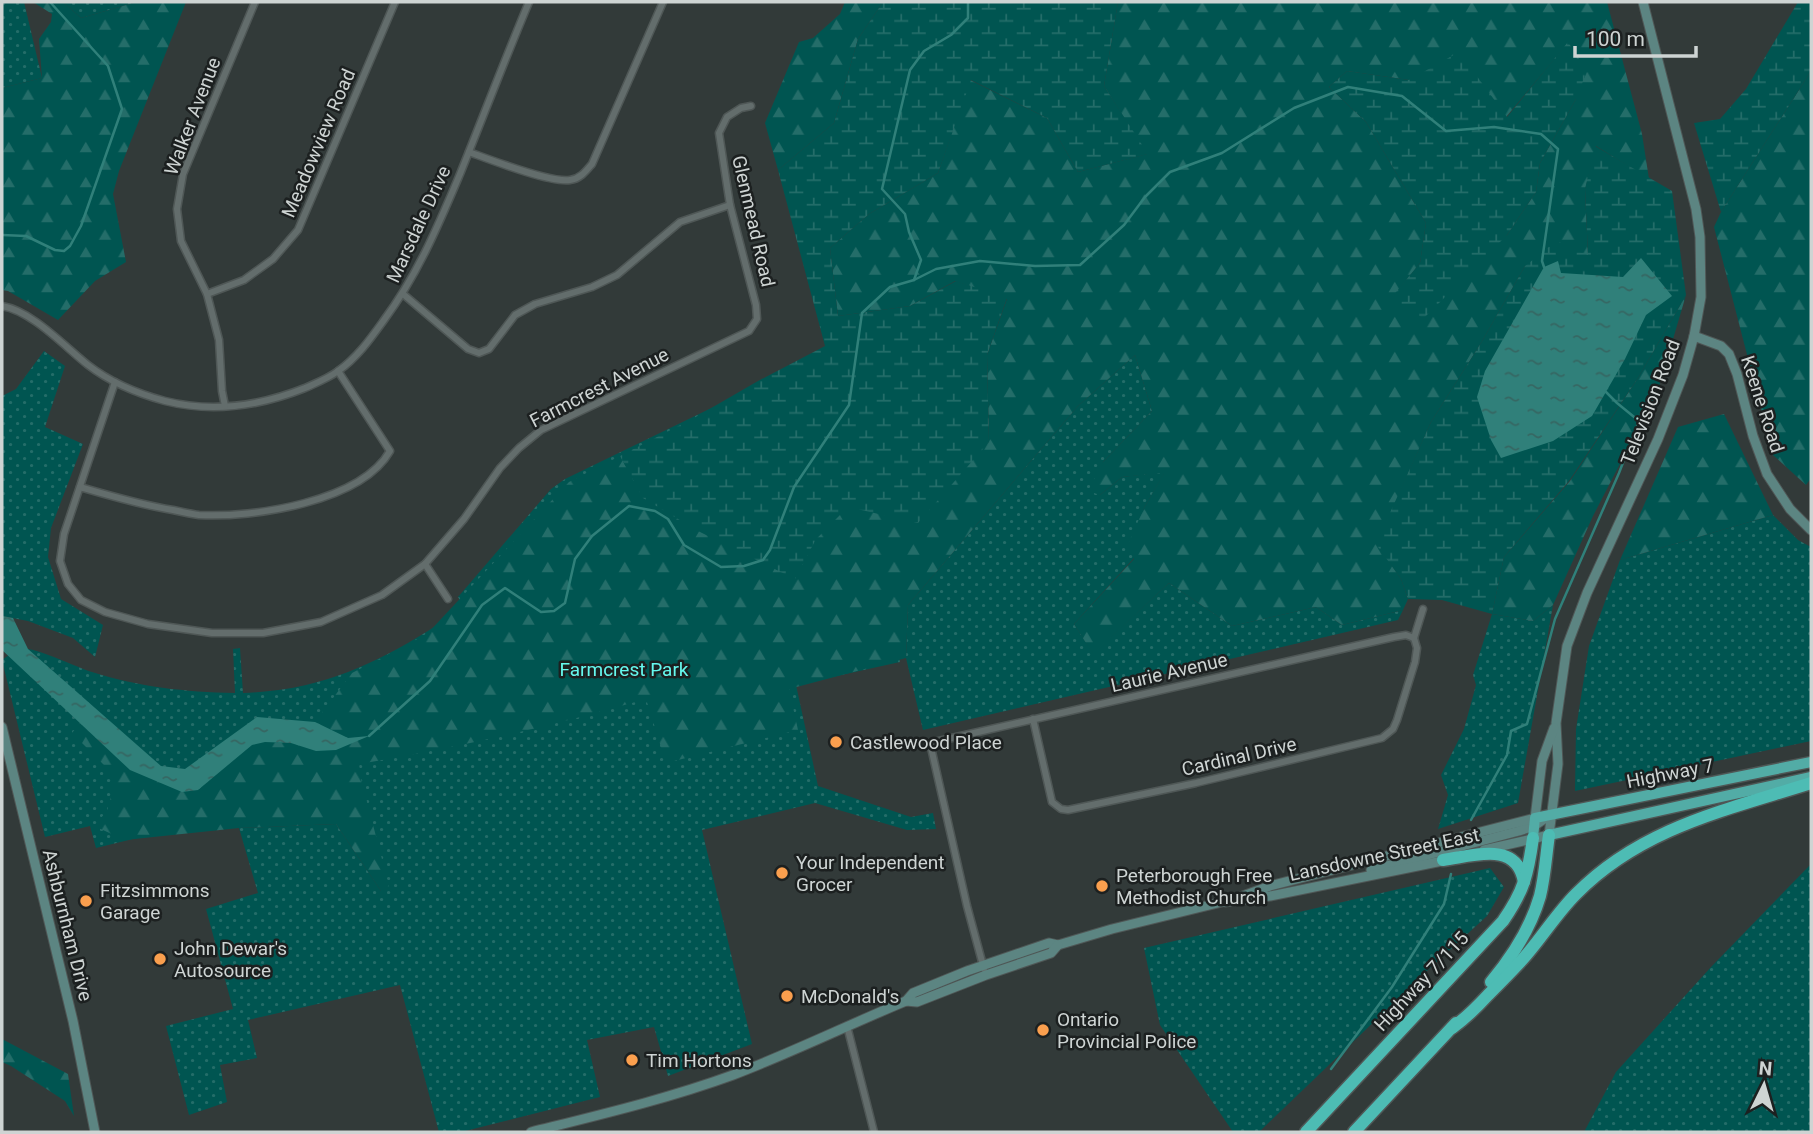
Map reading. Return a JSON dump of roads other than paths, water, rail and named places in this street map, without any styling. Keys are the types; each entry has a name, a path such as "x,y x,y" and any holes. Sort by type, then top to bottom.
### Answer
{"highway":[{"name":"Highway 7","path":"1534,827 1551,814 1811,762"},
{"name":"Highway 7","path":"1549,835 1811,777"},
{"path":"1452,1027 1464,1020 1522,960 1578,892 1614,862 1650,839 1694,820 1811,783"},
{"name":"Highway 7/115","path":"1306,1132 1494,932 1524,885 1534,827"},
{"path":"1354,1132 1452,1027 1495,977 1516,947 1530,922 1543,882 1549,835"},
{"path":"1443,860 1490,853 1505,855 1520,867 1524,885"}],"main road":[{"name":"Television Road","path":"1549,835 1558,764 1556,723 1567,646 1587,593 1658,439 1683,375 1701,297 1700,237 1696,209 1643,2"},
{"name":"Keene Road","path":"1694,336 1721,346 1728,354 1737,374 1753,436 1767,474 1790,509 1811,530"},
{"name":"Television Road","path":"1534,827 1542,761 1556,723"},
{"name":"Ashburnham Drive","path":"2,727 73,1021 95,1132"},
{"name":"Lansdowne Street East","path":"531,1132 704,1085 906,1001 913,993 983,965 1049,943 1058,945 1225,902 1326,886 1443,860 1534,827"},
{"name":"Lansdowne Street East","path":"1225,902 1270,886 1534,827 1549,835"},
{"path":"1326,886 1366,872 1534,827"},
{"name":"Lansdowne Street East","path":"906,1001 917,1002 1051,953 1058,945"}],"street":[{"name":"Walker Avenue","path":"226,406 222,391 219,340 207,294 181,241 177,209 183,174 255,2"},
{"name":"Meadowview Road","path":"207,294 244,280 273,259 298,230 395,2"},
{"name":"Marsdale Drive","path":"2,306 31,319 90,367 115,382 166,401 202,406 243,406 280,398 338,371 368,342 403,294 433,239 529,2"},
{"path":"469,152 558,180 573,180 584,173 592,164 663,2"},
{"name":"Glenmead Road","path":"751,106 741,108 727,117 719,134 730,205 757,305 757,319"},
{"path":"403,294 468,349 479,354 489,349 515,315 535,304 592,287 617,275 680,222 730,205"},
{"name":"Farmcrest Avenue","path":"115,382 64,534 60,561 68,583 81,600 105,612 148,624 212,633 263,633 321,622 382,595 425,564 464,519 500,468 541,430 749,331 757,319"},
{"path":"80,487 134,503 199,515 266,512 312,500 354,484 384,462 390,450 338,371"},
{"path":"425,564 448,599"},
{"name":"Cardinal Drive","path":"1033,719 1052,802 1061,809 1068,810 1196,783 1382,738 1393,729 1397,720 1415,662 1417,648 1414,638 1423,609"},
{"name":"Laurie Avenue","path":"983,965 930,743 1394,637 1406,635 1414,638"},
{"path":"983,965 986,975"},
{"path":"847,1025 874,1132"}],"water":[{"path":"1641,258 1672,296 1646,315 1625,359 1592,416 1553,441 1501,458 1491,440 1477,397 1485,371 1544,267 1558,261 1561,273 1623,277"},
{"path":"2,616 13,618 28,649 161,766 185,769 257,717 315,722 348,738 369,736 336,750 316,751 291,743 265,742 252,745 198,790 182,792 130,770 2,650"}],"waterway":[{"path":"2,235 26,236 55,250 64,251 70,246 81,226 122,109 108,66 50,2"},
{"path":"914,280 921,260 909,232 905,214 882,189 910,70 924,51 951,35 968,18 968,2"},
{"path":"369,736 430,681 482,605 505,588 541,612 554,611 565,603 575,559 592,536 629,506 655,511 668,519 684,545 721,567 744,566 763,560 770,550 794,487 849,405 862,313 890,287 914,280 936,269 980,261 1035,266 1080,265 1124,225 1145,197 1170,172 1222,153 1294,108 1348,87 1402,96 1446,131 1494,127 1541,134 1558,149 1542,261 1544,267"},
{"path":"1471,820 1507,755 1511,731 1527,724 1555,619 1639,421 1606,392"},
{"path":"1331,1069 1392,987 1444,904 1451,874"}],"place":[{"name":"Castlewood Place","path":"836,742"},
{"name":"Your Independent Grocer","path":"782,873"},
{"name":"Peterborough Free Methodist Church","path":"1102,886"},
{"name":"Fitzsimmons Garage","path":"86,901"},
{"name":"John Dewar's Autosource","path":"160,959"},
{"name":"McDonald's","path":"787,996"},
{"name":"Ontario Provincial Police","path":"1043,1030"},
{"name":"Tim Hortons","path":"632,1060"}],"park label":[{"name":"Farmcrest Park","path":"624,669"}]}
